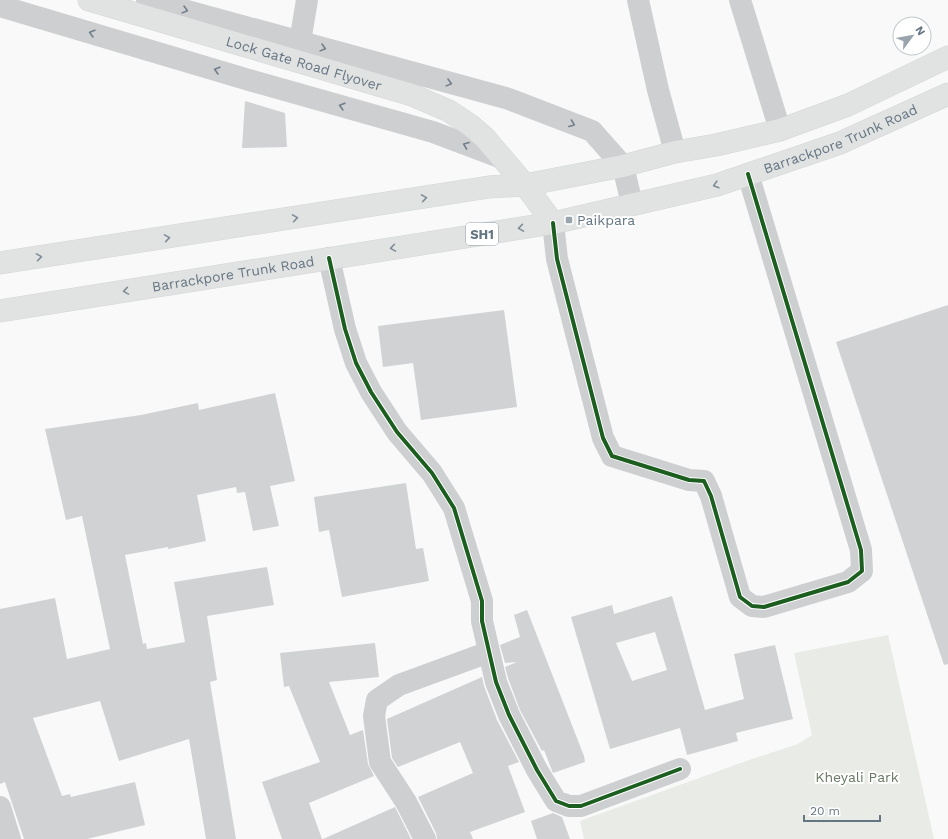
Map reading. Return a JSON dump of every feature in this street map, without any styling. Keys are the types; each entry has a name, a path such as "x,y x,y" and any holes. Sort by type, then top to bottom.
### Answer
{"main road":[{"name":"Lock Gate Road Flyover","path":"89,0 412,95 449,111 470,125 485,138 525,185 553,223"},
{"name":"Barrackpore Trunk Road","path":"0,263 489,187 525,185 624,166 675,152 716,145 780,130 848,105 948,57"},
{"name":"Barrackpore Trunk Road","path":"0,311 553,223 717,185 840,142 948,94"}],"street":[{"path":"147,0 516,102 592,131 624,166 632,204"},
{"path":"300,42 307,0"},
{"path":"638,0 658,90 675,152"},
{"path":"740,0 780,130"},
{"path":"0,6 241,78 433,132 502,158"},
{"path":"553,223 559,266 604,438 612,456 689,480 704,481 711,496 740,597 752,606 764,607 848,582 862,571 861,550 748,174"},
{"path":"329,258 345,330 356,363 371,392 397,432 432,473 454,508 482,600 482,621 496,682 509,716 537,770 556,801 570,806 581,806 680,769"},
{"path":"425,839 406,802 380,762 374,716 377,700 399,685 489,652"},
{"path":"0,807 10,839"}],"green space":[{"name":"Kheyali Park","path":"888,635 934,839 584,839 580,821 749,760 798,744 812,735 794,653"}],"building":[{"path":"245,101 285,113 287,147 242,148"},
{"path":"948,305 948,664 944,665 836,342"},
{"path":"504,310 517,407 421,420 413,363 383,367 378,326"},
{"path":"275,393 295,481 270,486 279,526 253,531 245,492 237,493 236,487 197,495 206,541 168,549 168,547 125,555 143,644 146,643 147,649 185,642 174,582 267,567 274,605 207,616 217,680 210,682 236,839 206,839 189,739 119,761 100,701 33,718 62,796 70,794 71,797 135,782 145,825 87,839 24,839 5,782 0,784 0,609 55,598 67,659 110,649 82,516 66,520 45,429 141,415 198,403 199,410"},
{"path":"406,483 416,549 423,548 429,581 342,597 329,530 319,532 314,497"},
{"path":"672,596 705,710 744,699 734,654 775,645 793,719 736,733 738,741 687,755 680,728 610,749 571,617 612,605 614,614","holes":["655,632 667,670 632,681 616,643"]},
{"path":"527,610 584,756 585,762 553,773 544,750 542,751 520,710 508,678 505,667 517,662 505,663 500,645 520,637 514,615"},
{"path":"375,643 379,677 329,682 350,735 363,730 368,764 374,776 309,803 322,839 282,839 262,782 320,762 289,686 284,687 280,653"},
{"path":"482,677 497,720 519,762 508,766 525,812 470,832 473,839 437,839 436,833 418,797 473,773 460,742 398,767 392,758 387,719"},
{"path":"395,807 411,839 323,839"},
{"path":"553,813 562,817 570,839 537,839 531,821"}],"cycle path":[{"path":"553,223 557,259 603,438 612,456 689,480 704,481 711,496 740,597 752,606 764,607 848,582 862,571 861,550 748,174"},
{"path":"329,258 345,329 356,363 371,392 397,432 432,473 454,508 482,601 482,621 496,682 509,715 537,770 556,801 569,806 581,806 680,769"}],"place":[{"name":"Paikpara","path":"569,220"}]}
